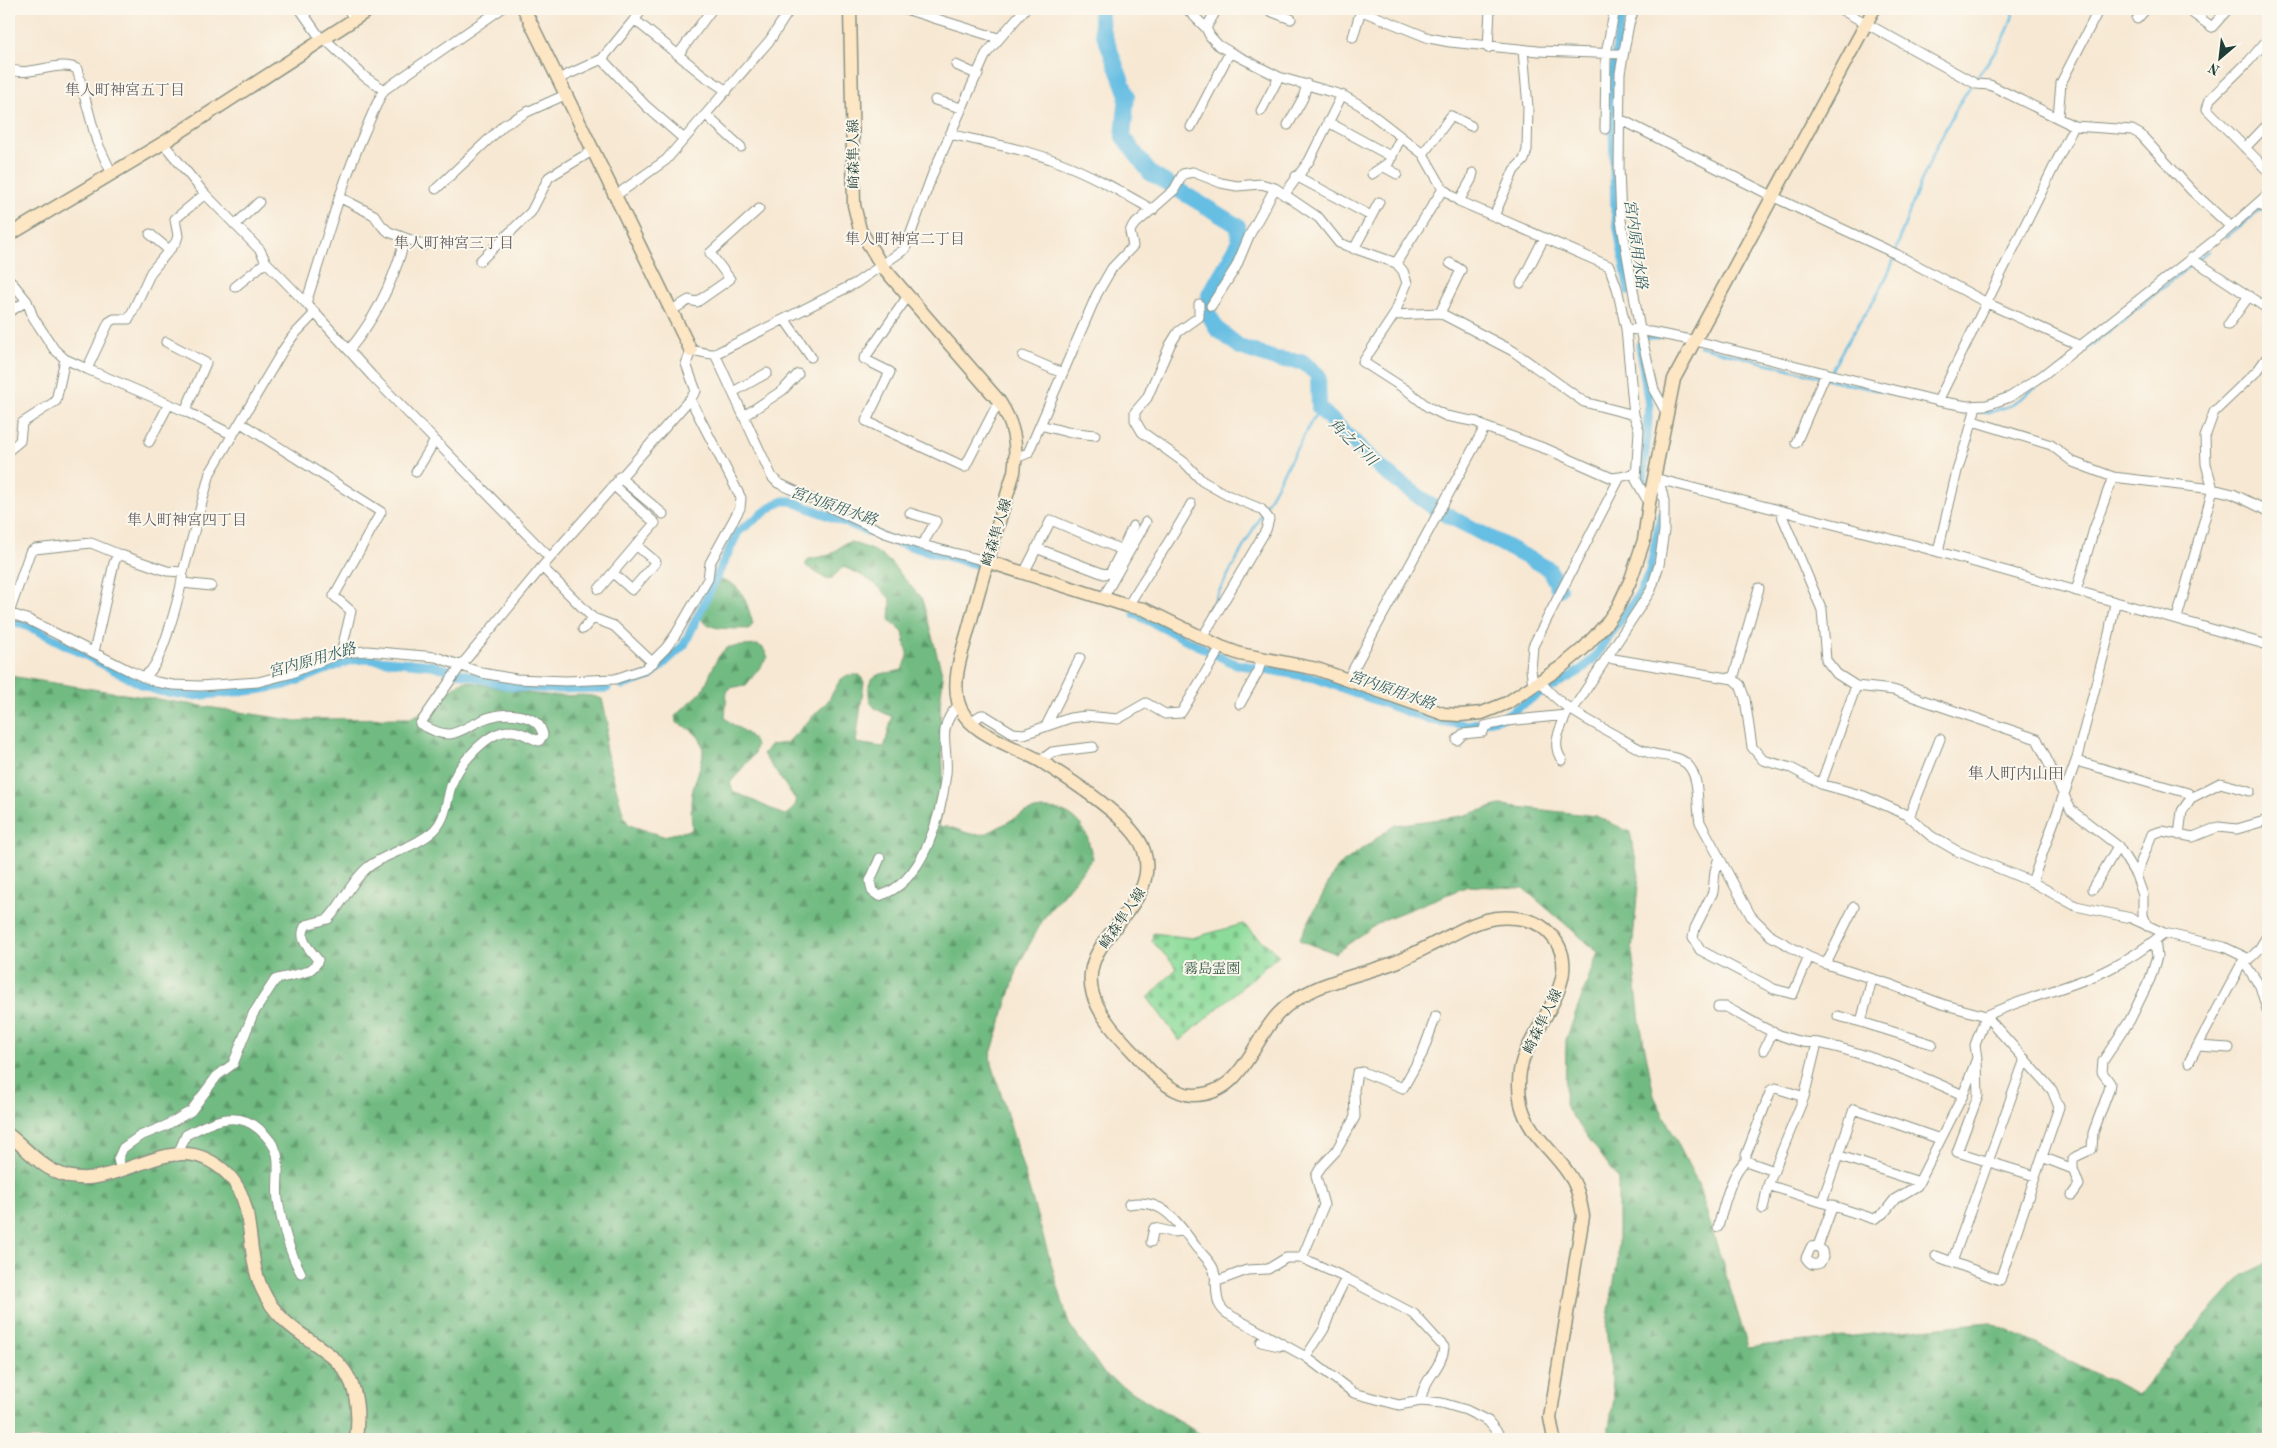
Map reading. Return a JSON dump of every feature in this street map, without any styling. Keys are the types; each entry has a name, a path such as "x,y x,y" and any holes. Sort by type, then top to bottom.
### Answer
{"street":[{"path":"300,9 321,39 328,42 365,77 384,90"},
{"path":"9,235 163,143 321,39 351,14 370,9"},
{"path":"306,303 346,172 371,118 373,108 384,90 500,9"},
{"path":"121,1171 118,1159 123,1148 140,1136 166,1126 191,1111 217,1076 233,1064 253,1014 276,980 310,970 316,966 318,960 302,937 302,932 306,925 328,920 353,883 367,867 431,833 440,822 447,807 452,785 459,770 481,744 493,736 510,731 539,741 543,735 542,728 527,717 509,714 490,717 450,734 440,733 420,724 449,680 542,567 696,391 686,364 691,350 524,9"},
{"path":"558,80 602,59 643,9"},
{"path":"678,55 712,9"},
{"path":"615,196 666,160 770,40 790,9"},
{"name":"崎森隼人線","path":"850,9 854,205 860,230 882,266 999,401 1013,426 1016,458 1008,491 986,561 955,684 958,706 971,722 994,739 1040,761 1120,817 1138,835 1145,854 1147,869 1146,881 1142,890 1098,952 1092,970 1091,987 1093,996 1105,1018 1146,1068 1161,1081 1190,1095 1210,1093 1227,1085 1242,1070 1276,1016 1295,999 1320,988 1396,962 1486,920 1514,918 1540,924 1554,937 1561,951 1563,968 1560,987 1555,1002 1524,1055 1519,1084 1522,1107 1529,1127 1558,1159 1575,1183 1580,1196 1583,1216 1550,1418 1554,1439"},
{"path":"904,9 928,12 998,38"},
{"path":"691,350 715,354 864,279 904,249 933,173 986,54 1025,9"},
{"path":"1187,9 1206,28 1218,45 1230,52 1279,78 1307,84 1342,95 1360,105 1423,154 1443,189 1459,201 1609,266 1618,288 1626,329 1634,415 1639,430 1636,480 1649,503"},
{"path":"1206,28 1217,9"},
{"path":"1271,9 1270,11 1291,19"},
{"path":"1488,48 1490,9"},
{"path":"1604,129 1606,53 1615,9"},
{"path":"1634,9 1620,73 1621,220 1641,331 1654,390 1666,412"},
{"path":"1840,9 1976,84 1990,85 2074,126 2132,130 2136,132 2192,191 2230,226"},
{"path":"1457,740 1463,734 1483,732 1484,720 1561,667 1584,648 1606,624 1618,606 1631,579 1644,540 1649,503 1657,479 1666,412 1674,379 1874,9"},
{"path":"2058,118 2061,83 2099,9"},
{"path":"2137,19 2146,9"},
{"path":"2187,9 2212,27 2228,9"},
{"path":"2264,9 2268,13"},
{"path":"1353,37 1359,10 1429,38 1488,48 1623,53"},
{"path":"635,20 727,91"},
{"path":"2266,45 2210,99 2207,109 2268,171"},
{"path":"1494,216 1514,170 1524,160 1527,150 1528,107 1524,50"},
{"path":"1191,127 1230,52"},
{"path":"602,59 646,106 684,139"},
{"path":"956,65 978,74"},
{"path":"9,69 24,72 69,66 77,69 97,142 112,174"},
{"path":"1261,111 1279,78"},
{"path":"1288,126 1303,98 1307,84"},
{"path":"436,189 504,125 527,112 565,95"},
{"path":"1284,195 1296,176 1309,161 1342,95"},
{"path":"936,100 961,108"},
{"path":"706,115 741,147"},
{"path":"1423,154 1451,116 1470,126"},
{"path":"1620,119 1774,197 1893,253 1987,303 2081,346"},
{"path":"1328,122 1390,160"},
{"path":"2245,148 2268,124"},
{"path":"1938,401 2074,126"},
{"path":"950,134 1031,153 1061,163 1086,174 1153,210"},
{"path":"1397,174 1386,168 1401,137"},
{"path":"163,143 206,194 260,250 266,262 348,350 434,442 550,558"},
{"path":"480,261 531,212 549,177 592,151"},
{"path":"1372,174 1390,160"},
{"path":"1016,458 1028,452 1062,373 1112,268 1133,246 1130,232 1132,227 1153,210 1176,187 1183,174 1193,172 1220,183 1237,186 1261,184 1275,188 1319,218 1339,244 1396,263 1408,283 1394,315 1363,362 1408,391 1428,407 1446,416 1477,422 1485,427 1549,450 1612,478 1636,473"},
{"path":"1459,201 1473,173"},
{"path":"1296,176 1371,216"},
{"path":"1212,306 1236,267 1249,236 1275,188"},
{"path":"1396,263 1443,189"},
{"path":"87,370 107,324 114,319 129,320 152,272 176,242 178,236 175,219 206,194"},
{"path":"1626,329 1696,341 1938,401 1976,406 1999,402 2010,397 2081,346 2268,194"},
{"path":"339,197 374,215 385,230 424,245"},
{"path":"235,224 259,202"},
{"path":"1354,249 1379,202"},
{"path":"2259,203 2268,211"},
{"path":"672,310 689,300 697,302 730,279 710,253 759,209"},
{"path":"150,234 169,250"},
{"path":"1521,283 1544,238"},
{"path":"348,350 366,329 379,306 400,260 405,239"},
{"path":"2191,258 2268,309"},
{"path":"235,288 266,262"},
{"path":"1440,313 1461,270 1450,263"},
{"path":"9,279 27,301 33,316 54,349 65,358 87,370 185,411 233,435"},
{"path":"908,296 864,359 890,372 866,421 965,467 999,401"},
{"path":"2228,325 2249,296"},
{"path":"9,312 27,301"},
{"path":"1199,304 1199,317 1178,332 1170,345 1147,398 1135,412 1135,420 1142,432 1184,464 1202,481 1227,495 1263,511 1269,519 1266,530 1202,638"},
{"path":"143,677 152,670 157,661 182,583 183,572 210,473 287,343 315,313"},
{"path":"1394,315 1440,313 1513,351 1584,402 1634,415"},
{"path":"785,320 811,357"},
{"path":"166,342 206,364 185,411"},
{"path":"715,354 772,477 778,483 861,523 922,545 986,561 1128,606 1144,609 1202,638 1219,652 1260,664 1317,669 1444,714 1484,720 1507,721 1569,712"},
{"path":"1023,356 1062,373"},
{"path":"2177,618 2213,488 2206,464 2205,437 2214,412 2258,370 2268,356"},
{"path":"9,450 20,441 22,423 56,401 65,358"},
{"path":"733,392 767,373"},
{"path":"744,416 783,390 798,374"},
{"path":"1796,443 1822,384 1829,374"},
{"path":"183,572 167,571 91,543 35,549 30,552 9,613 29,620 143,677 164,684 187,686 247,683 289,674 341,653 367,651 436,657 500,677 566,681 623,678 639,673 653,663 676,634 708,579 710,563 740,508 741,498 690,399"},
{"path":"149,442 168,404"},
{"path":"1938,551 1957,471 1976,406"},
{"path":"1973,421 2051,445 2073,462 2114,477 2213,488 2233,494 2268,511"},
{"path":"241,423 380,512 334,596 351,610 341,653"},
{"path":"1040,425 1067,432 1095,435"},
{"path":"1348,679 1485,427"},
{"path":"416,472 434,442"},
{"path":"620,477 663,514"},
{"path":"1620,477 1533,646 1531,669 1536,684 1569,712 1647,752 1676,758 1687,764 1696,780 1697,807 1700,822 1751,916 1762,928 1780,942 1808,957 1942,1004 1986,1016 2052,1090 2059,1107 2000,1280 1936,1256"},
{"path":"2076,591 2094,529 2114,477"},
{"path":"1657,479 1938,551 2114,603 2177,618 2268,645"},
{"path":"1562,760 1557,754 1556,742 1569,712 1608,658 1651,590 1659,565 1664,530 1664,500 1657,479"},
{"path":"598,589 655,522 613,485"},
{"path":"1128,606 1147,573 1174,536 1191,504"},
{"path":"1780,511 1822,610 1826,660 1837,674 1856,686 1893,690 1946,706 2037,739 2071,810 2118,846 2136,875 2143,895 2143,915 2147,926"},
{"path":"910,513 935,519 936,521 922,545"},
{"path":"1024,573 1051,520 1122,550"},
{"path":"1102,598 1146,522"},
{"path":"1036,548 1104,574 1110,573 1133,526"},
{"path":"612,573 632,590 656,562 636,545"},
{"path":"94,652 114,563 118,554"},
{"path":"542,567 593,618 614,626 653,663"},
{"path":"182,583 211,586"},
{"path":"1733,679 1760,588"},
{"path":"2032,882 2076,762 2109,634 2114,603"},
{"path":"583,629 593,618"},
{"path":"971,722 984,715 1013,734 1024,734 1070,718 1086,716 1118,718 1146,704 1165,714 1181,713 1219,652"},
{"path":"1046,726 1080,658"},
{"path":"1608,658 1733,679 1740,685 1745,699 1752,747 1763,760 1792,768 1822,784 1864,796 1909,817 1931,836 1956,851 2032,882 2076,906 2131,918 2164,933 2224,947 2246,960 2260,986 2268,1013"},
{"path":"1240,704 1260,664"},
{"path":"1822,784 1856,686"},
{"path":"880,858 870,881 872,891 880,896 900,886 913,871 932,836 946,773 944,726 958,706"},
{"path":"1909,817 1940,739"},
{"path":"1040,761 1052,752 1093,746"},
{"path":"2076,762 2188,793 2191,798"},
{"path":"2179,835 2182,811 2191,798 2220,783 2250,790"},
{"path":"2136,875 2152,834 2162,831 2194,837 2218,827 2236,829 2268,820"},
{"path":"2093,889 2118,846"},
{"path":"1719,857 1715,871 1714,892 1694,928 1693,938 1700,950 1774,989 1793,994 1808,957"},
{"path":"1826,964 1854,907"},
{"path":"2035,1176 1958,1152 1978,1096 1975,1046 1986,1016 2007,1005 2109,969 2164,933"},
{"path":"2190,1062 2246,960 2263,944 2268,934"},
{"path":"2072,1195 2079,1185 2073,1169 2073,1158 2092,1149 2094,1133 2109,1090 2110,1083 2102,1072 2104,1061 2130,1020 2150,979 2157,957 2155,940"},
{"path":"1861,1022 1872,979"},
{"path":"1718,1007 1726,1008 1773,1031 1803,1042 1817,1043 1872,1058 1963,1095"},
{"path":"1302,1258 1324,1205 1316,1176 1321,1167 1336,1151 1355,1118 1354,1090 1357,1073 1363,1072 1403,1088 1422,1054 1436,1016"},
{"path":"1838,1016 1932,1044"},
{"path":"1764,1050 1773,1031"},
{"path":"1763,1209 1768,1185 1804,1097 1817,1043"},
{"path":"2198,1046 2229,1048"},
{"path":"1768,1185 1874,1219 1884,1214 1895,1199 1909,1193 1919,1182 1963,1095 1977,1058"},
{"path":"1952,1262 2025,1059"},
{"path":"1746,1161 1746,1155 1771,1090 1776,1088 1804,1097"},
{"path":"1822,1202 1854,1109 1940,1139"},
{"path":"177,1156 186,1135 211,1121 232,1118 251,1122 268,1136 277,1154 278,1200 284,1229 301,1274"},
{"path":"9,1135 57,1173 77,1179 95,1179 150,1160 193,1156 206,1159 236,1182 246,1205 262,1288 273,1307 288,1323 330,1354 346,1370 357,1399 356,1439"},
{"path":"1838,1154 1919,1182"},
{"path":"2042,1157 2073,1169"},
{"path":"1746,1161 1774,1171"},
{"path":"1718,1227 1740,1165 1746,1161"},
{"path":"1129,1204 1150,1202 1169,1213 1213,1268 1217,1299 1222,1310 1306,1357 1354,1393 1399,1405 1422,1401 1442,1403 1466,1410 1488,1421 1503,1439"},
{"path":"1818,1246 1833,1205"},
{"path":"1151,1242 1154,1228 1172,1232 1184,1231"},
{"path":"1215,1282 1247,1270 1268,1269 1286,1258 1302,1258 1346,1278 1414,1314 1444,1347 1444,1355 1422,1393 1422,1401"},
{"path":"1306,1357 1324,1329 1334,1302 1346,1278"},
{"path":"1260,1342 1287,1347"}],"green space":[{"path":"851,542 875,551 889,561 922,599 943,677 940,704 943,772 939,827 950,827 978,835 984,834 1033,810 1051,809 1074,818 1086,835 1093,858 1045,916 1019,964 990,1057 1069,1324 1105,1375 1208,1439 9,1439 9,676 297,721 410,718 419,714 460,683 467,681 536,694 560,696 587,695 597,697 602,699 608,724 605,747 624,817 629,825 663,836 692,830 692,794 703,753 698,737 677,723 675,717 702,692 717,659 729,647 758,645 763,648 768,657 746,685 727,690 725,718 750,736 756,745 754,754 730,783 733,791 784,815 789,813 796,804 796,800 763,754 770,745 787,743 828,701 840,680 848,675 860,675 864,682 856,743 883,747 885,745 892,717 878,710 873,705 869,695 869,686 874,677 902,670 908,657 903,632 890,621 891,600 875,584 843,567 832,578 826,579 806,566 809,559 830,555 845,543"},
{"path":"718,580 726,581 733,585 743,595 753,624 749,629 715,627 704,622 700,617"},
{"path":"1500,805 1596,816 1630,832 1639,875 1632,951 1640,1022 1654,1096 1698,1184 1748,1347 1989,1322 2138,1395 2174,1351 2242,1276 2268,1263 2268,1439 1607,1439 1614,1398 1606,1328 1618,1259 1618,1178 1565,1106 1566,1040 1598,952 1523,888 1468,886 1383,920 1335,953 1299,940 1337,867 1395,825 1462,816"},
{"name":"霧島霊園","path":"1243,924 1279,955 1180,1041 1148,998 1177,968 1152,941 1153,933 1192,938"}],"waterway":[{"name":"角之下川","path":"1100,9 1102,29 1127,95 1123,137 1150,173 1238,226 1239,243 1209,295 1208,313 1217,329 1240,347 1275,359 1303,362 1318,375 1319,408 1385,472 1436,509 1549,569 1559,589"},
{"name":"宮内原用水路","path":"1623,9 1612,78 1615,211 1629,291"},
{"path":"1974,81 2004,38 2012,20 2014,9"},
{"path":"1896,251 1910,209 1928,165 1971,85"},
{"path":"2226,237 2268,204"},
{"path":"1978,412 1991,412 2012,405 2075,359 2208,251"},
{"path":"1831,373 1846,343 1881,287 1895,256"},
{"path":"1644,338 1659,338"},
{"name":"宮内原用水路","path":"1640,345 1649,406 1643,481"},
{"path":"1699,346 1821,377"},
{"path":"1827,379 1897,395"},
{"path":"1931,404 1972,413"},
{"path":"1264,508 1319,408"},
{"name":"宮内原用水路","path":"623,685 650,676 684,645 738,532 774,505 783,501 791,501 898,543 975,564"},
{"path":"1200,626 1262,513"},
{"name":"宮内原用水路","path":"1135,614 1235,664 1315,678 1430,720 1469,725 1504,717 1541,692 1580,671 1594,658 1640,593 1650,571 1661,515"},
{"name":"宮内原用水路","path":"9,619 39,631 143,685 159,691 193,696 256,690 285,685 351,660 366,659 431,665 508,686 550,689 607,688"}],"district":[{"name":"隼人町神宮五丁目","path":"125,90"},
{"name":"隼人町神宮二丁目","path":"905,239"},
{"name":"隼人町神宮三丁目","path":"454,243"},
{"name":"隼人町神宮四丁目","path":"187,520"},
{"name":"隼人町内山田","path":"2016,773"}]}
